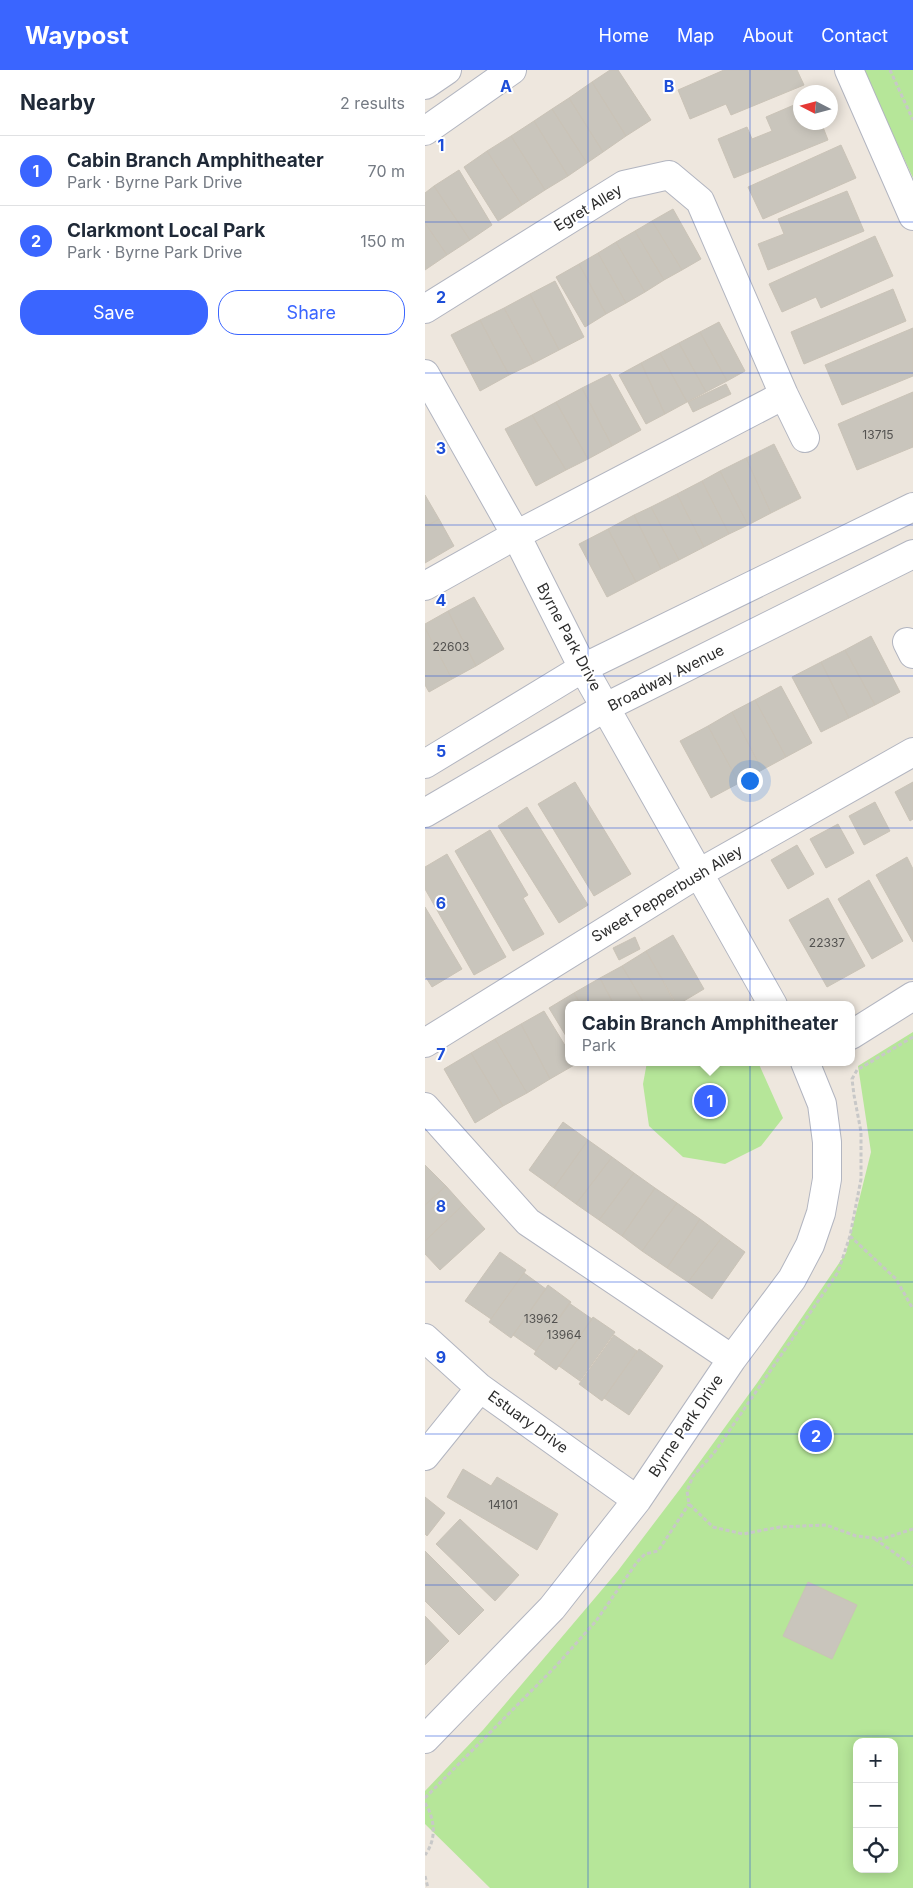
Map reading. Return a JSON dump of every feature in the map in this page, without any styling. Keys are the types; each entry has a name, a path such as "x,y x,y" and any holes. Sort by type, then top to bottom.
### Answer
{"street":[{"path":"425,85 447,70"},
{"path":"425,131 512,70"},
{"path":"849,70 913,216"},
{"name":"Egret Alley","path":"425,309 624,185 669,175 699,201 784,396 805,438"},
{"name":"Byrne Park Drive","path":"425,374 516,535 583,668 771,1001"},
{"path":"425,586 516,535 784,396"},
{"path":"425,764 583,668 913,507"},
{"name":"Broadway Avenue","path":"425,813 606,707 913,554"},
{"name":"Sweet Pepperbush Alley","path":"425,1043 699,873 913,752"},
{"path":"855,1032 913,996"},
{"name":"Byrne Park Drive","path":"425,1739 552,1608 637,1500 732,1359 792,1279 810,1245 821,1213 827,1179 827,1142 822,1104 808,1066"},
{"path":"425,1107 528,1222 732,1359"},
{"name":"Estuary Drive","path":"425,1338 480,1388 637,1500"},
{"path":"425,1456 480,1388"}],"path":[{"path":"890,70 913,120"},
{"path":"913,1037 857,1070 852,1079 861,1132 861,1179 850,1236 837,1272 714,1453 693,1476 687,1491 689,1504 713,1527 743,1534 780,1527 826,1525 857,1536 882,1539 913,1528"},
{"path":"850,1236 895,1278 913,1309"},
{"path":"425,1798 556,1666 596,1621 637,1562 645,1554 658,1551 689,1504"},
{"path":"874,1538 913,1566"},
{"path":"425,1803 431,1812 434,1824 431,1842 425,1855"},
{"path":"425,1876 428,1888"}],"green space":[{"path":"863,70 913,70 913,178"},
{"path":"913,1032 913,1888 490,1888 425,1824 425,1791 483,1730 617,1572 757,1383 846,1253 871,1152 858,1066"},
{"path":"646,1066 760,1066 783,1118 761,1146 725,1164 683,1157 649,1126 643,1084"}],"building":[{"path":"610,70 618,70 651,120 626,136 592,82"},
{"path":"724,70 797,70 804,85 793,85 793,90 731,115 726,104 690,119 678,90"},
{"path":"592,82 626,136 603,152 569,98"},
{"path":"569,98 603,152 587,163 552,109"},
{"path":"793,105 793,130 824,130 828,140 734,178 718,139 747,127 752,139 772,131 766,117"},
{"path":"552,109 587,163 568,176 534,121"},
{"path":"534,121 568,176 545,190 511,136"},
{"path":"511,136 545,190 522,205 487,151"},
{"path":"841,145 856,178 763,219 748,187"},
{"path":"487,151 522,205 498,221 464,167"},
{"path":"459,170 492,225 470,240 434,186"},
{"path":"434,186 470,240 447,255 425,223 425,193"},
{"path":"847,191 864,231 768,270 758,244 784,234 778,219"},
{"path":"673,209 701,259 682,270 652,221"},
{"path":"652,221 682,270 664,280 635,231"},
{"path":"425,223 447,255 425,270"},
{"path":"635,231 664,280 645,292 616,242"},
{"path":"875,236 893,276 821,308 816,297 782,312 769,284"},
{"path":"616,242 645,292 626,303 598,253"},
{"path":"598,253 626,303 606,314 579,264"},
{"path":"579,264 606,314 585,327 556,277"},
{"path":"555,281 584,337 559,350 530,294"},
{"path":"893,289 906,321 804,364 791,332"},
{"path":"530,294 559,350 534,363 504,308"},
{"path":"504,308 534,363 509,375 480,320"},
{"path":"480,320 509,375 480,391 451,335"},
{"path":"719,322 745,371 727,381 700,332"},
{"path":"913,328 913,376 842,405 825,365"},
{"path":"700,332 727,381 706,392 679,343"},
{"path":"679,343 706,392 687,402 660,353"},
{"path":"660,353 687,402 665,414 641,363"},
{"path":"641,363 665,414 646,424 619,375"},
{"path":"610,374 641,430 612,446 582,388"},
{"path":"726,384 731,394 693,412 688,402"},
{"path":"582,388 612,446 588,459 556,402"},
{"path":"913,392 913,447 857,470 838,424"},
{"path":"556,402 588,459 566,470 532,415"},
{"path":"532,415 566,470 536,486 505,429"},
{"path":"774,444 801,498 771,513 746,458"},
{"path":"746,458 771,513 748,525 720,471"},
{"path":"720,471 748,525 729,534 702,481"},
{"path":"702,481 729,534 704,547 677,494"},
{"path":"677,494 704,547 679,560 651,507"},
{"path":"425,495 439,519 425,527"},
{"path":"651,507 679,560 661,569 634,515"},
{"path":"634,515 661,569 636,582 608,529"},
{"path":"439,519 454,546 425,563 425,527"},
{"path":"608,529 636,582 607,597 579,544"},
{"path":"474,597 504,649 476,666 448,611"},
{"path":"448,611 476,666 452,679 425,628 425,624"},
{"path":"425,628 452,679 429,692 425,685"},
{"path":"871,636 900,692 875,705 845,650"},
{"path":"845,650 875,705 849,718 821,662"},
{"path":"821,662 849,718 821,732 792,677"},
{"path":"781,686 812,743 786,757 755,700"},
{"path":"755,700 786,757 762,770 732,712"},
{"path":"732,712 762,770 739,783 708,726"},
{"path":"708,726 739,783 711,798 680,741"},
{"path":"575,782 631,874 594,896 538,804"},
{"path":"913,782 913,819 910,821 895,792"},
{"path":"875,802 890,831 864,845 849,816"},
{"path":"527,807 588,905 559,923 498,826"},
{"path":"838,824 854,853 826,868 810,839"},
{"path":"490,830 528,895 523,898 544,934 513,951 455,851"},
{"path":"797,845 814,874 788,889 771,860"},
{"path":"447,854 506,957 474,975 425,889 425,867"},
{"path":"907,857 913,869 913,942 876,875"},
{"path":"869,880 903,941 872,959 838,899"},
{"path":"828,898 865,966 827,987 789,920"},
{"path":"425,907 462,969 432,987 425,976"},
{"path":"673,935 704,989 684,1001 675,1001 646,951"},
{"path":"635,937 640,949 619,960 613,948"},
{"path":"646,951 674,1001 643,1001 622,966"},
{"path":"622,966 643,1001 612,1001 600,978"},
{"path":"600,978 612,1001 579,1001 574,993"},
{"path":"574,993 579,1001 565,1001 565,1034 549,1008"},
{"path":"544,1011 565,1045 565,1066 573,1066 550,1079 521,1024"},
{"path":"521,1024 550,1079 527,1093 495,1039"},
{"path":"495,1039 527,1093 503,1106 471,1053"},
{"path":"471,1053 503,1106 475,1123 444,1069"},
{"path":"563,1122 588,1140 554,1188 529,1170"},
{"path":"588,1140 612,1157 576,1204 554,1188"},
{"path":"612,1157 634,1173 599,1220 576,1204"},
{"path":"425,1165 446,1186 425,1205"},
{"path":"634,1173 655,1188 622,1236 599,1220"},
{"path":"446,1186 463,1205 425,1241 425,1205"},
{"path":"655,1188 677,1203 642,1251 622,1236"},
{"path":"677,1203 700,1219 667,1268 642,1251"},
{"path":"463,1205 485,1229 440,1270 425,1254 425,1241"},
{"path":"700,1219 723,1236 688,1282 667,1268"},
{"path":"723,1236 745,1252 712,1299 688,1282"},
{"path":"500,1252 526,1270 491,1319 465,1301"},
{"path":"524,1273 546,1289 511,1338 489,1322"},
{"path":"548,1285 571,1302 536,1351 513,1335"},
{"path":"569,1303 592,1319 556,1370 534,1354"},
{"path":"593,1317 615,1332 580,1381 559,1366"},
{"path":"614,1335 637,1351 602,1401 579,1384"},
{"path":"639,1349 663,1366 629,1415 604,1398"},
{"path":"463,1469 491,1486 497,1477 558,1514 537,1550 447,1497"},
{"path":"425,1497 445,1513 427,1536 425,1534"},
{"path":"460,1519 519,1575 495,1601 436,1544"},
{"path":"425,1551 484,1610 459,1635 425,1601"},
{"path":"808,1582 857,1605 832,1659 783,1636"},
{"path":"425,1616 449,1641 425,1665"}],"place":[{"name":"Cabin Branch Amphitheater","path":"710,1101"},
{"name":"Clarkmont Local Park","path":"816,1436"}]}
